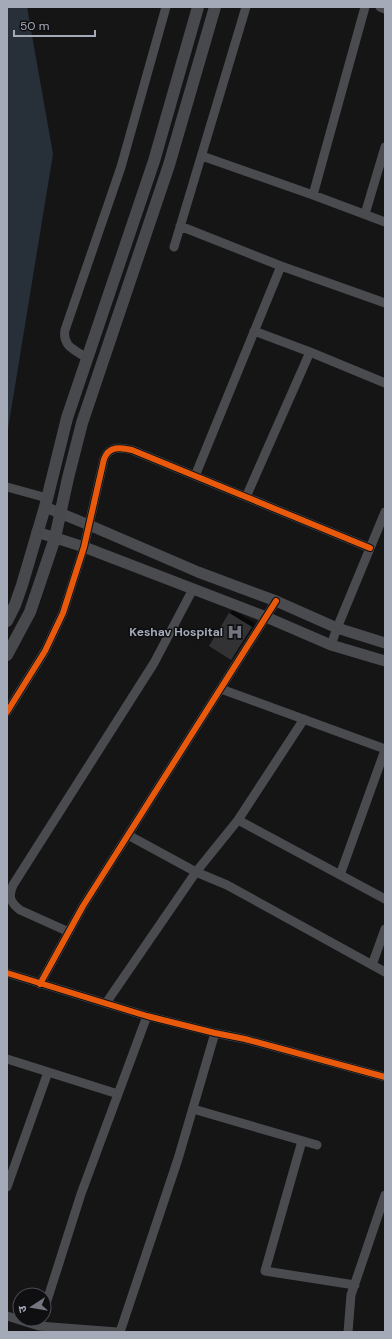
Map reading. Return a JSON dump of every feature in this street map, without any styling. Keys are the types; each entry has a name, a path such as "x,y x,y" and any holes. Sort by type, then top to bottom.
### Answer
{"main road":[{"path":"7,620 15,605 22,585 46,503 67,418 154,160 198,7"},
{"path":"7,655 30,612 55,538 82,423 169,165 215,7"}],"street":[{"path":"87,358 65,342 65,330 121,167 166,7"},
{"path":"174,247 246,7"},
{"path":"313,195 365,7"},
{"path":"380,7 385,9"},
{"path":"366,214 383,164 385,147"},
{"path":"202,156 385,222"},
{"path":"180,226 281,266 385,303"},
{"path":"195,476 281,266"},
{"path":"254,331 385,383"},
{"path":"246,497 310,352"},
{"path":"7,712 45,651 63,613 84,547 104,459 106,454 114,449 123,448 132,450 370,548"},
{"path":"7,487 46,503 61,513 198,572 276,602 337,628 385,643"},
{"path":"331,645 385,512"},
{"path":"37,532 84,547 266,617 331,645 385,661"},
{"path":"69,932 20,910 14,905 10,898 10,892 154,663 193,589"},
{"path":"40,984 83,906 276,602"},
{"path":"221,689 385,750 340,875"},
{"path":"106,1004 196,872 238,820 304,719"},
{"path":"238,820 385,899"},
{"path":"128,835 196,872 227,886 385,972"},
{"path":"372,965 385,930"},
{"path":"7,973 147,1016 252,1041 385,1077"},
{"path":"51,1287 81,1194 147,1016"},
{"path":"52,1327 118,1332 178,1159 215,1033"},
{"path":"7,1059 118,1094"},
{"path":"7,1187 48,1072"},
{"path":"193,1109 317,1146"},
{"path":"302,1141 265,1271 355,1285"},
{"path":"348,1332 351,1295 385,1195"}],"shaded area":[{"path":"7,7 27,7 53,154 7,435"}],"building":[{"path":"229,613 252,627 231,660 209,646"}],"cycle path":[{"path":"7,712 45,651 63,613 84,547 104,459 106,455 115,448 132,450 370,548"},
{"path":"40,984 83,906 276,601"},
{"path":"7,973 147,1016 245,1039 385,1077"}],"place":[{"name":"Keshav Hospital","path":"235,632"}]}
